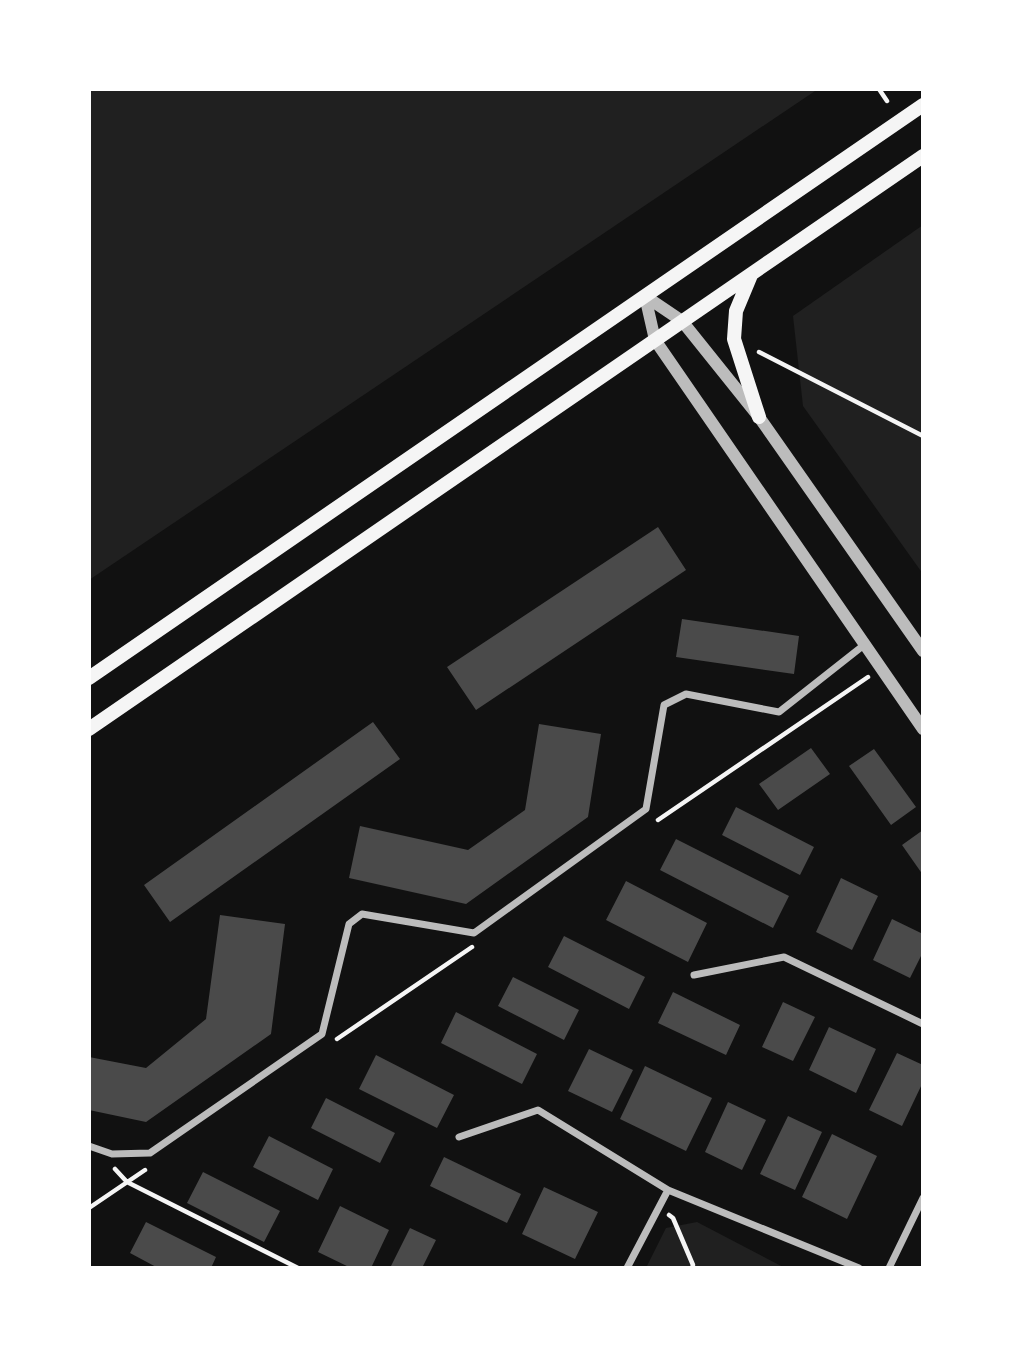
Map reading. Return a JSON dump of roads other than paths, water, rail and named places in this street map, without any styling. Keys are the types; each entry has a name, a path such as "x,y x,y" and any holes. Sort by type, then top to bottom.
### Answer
{"main road":[{"path":"89,678 923,105"},
{"path":"89,729 923,156"},
{"path":"751,274 736,311 734,339 759,417"}],"street":[{"path":"645,296 682,321 759,417 923,651"},
{"path":"645,296 654,340 923,729"},
{"path":"89,1146 112,1154 150,1153 322,1034 349,924 362,914 474,933 646,809 664,705 686,694 779,712 864,645"},
{"path":"694,975 784,957 923,1024"},
{"path":"459,1137 538,1110 668,1190 859,1268"},
{"path":"627,1268 668,1190"},
{"path":"889,1268 923,1198"}]}
